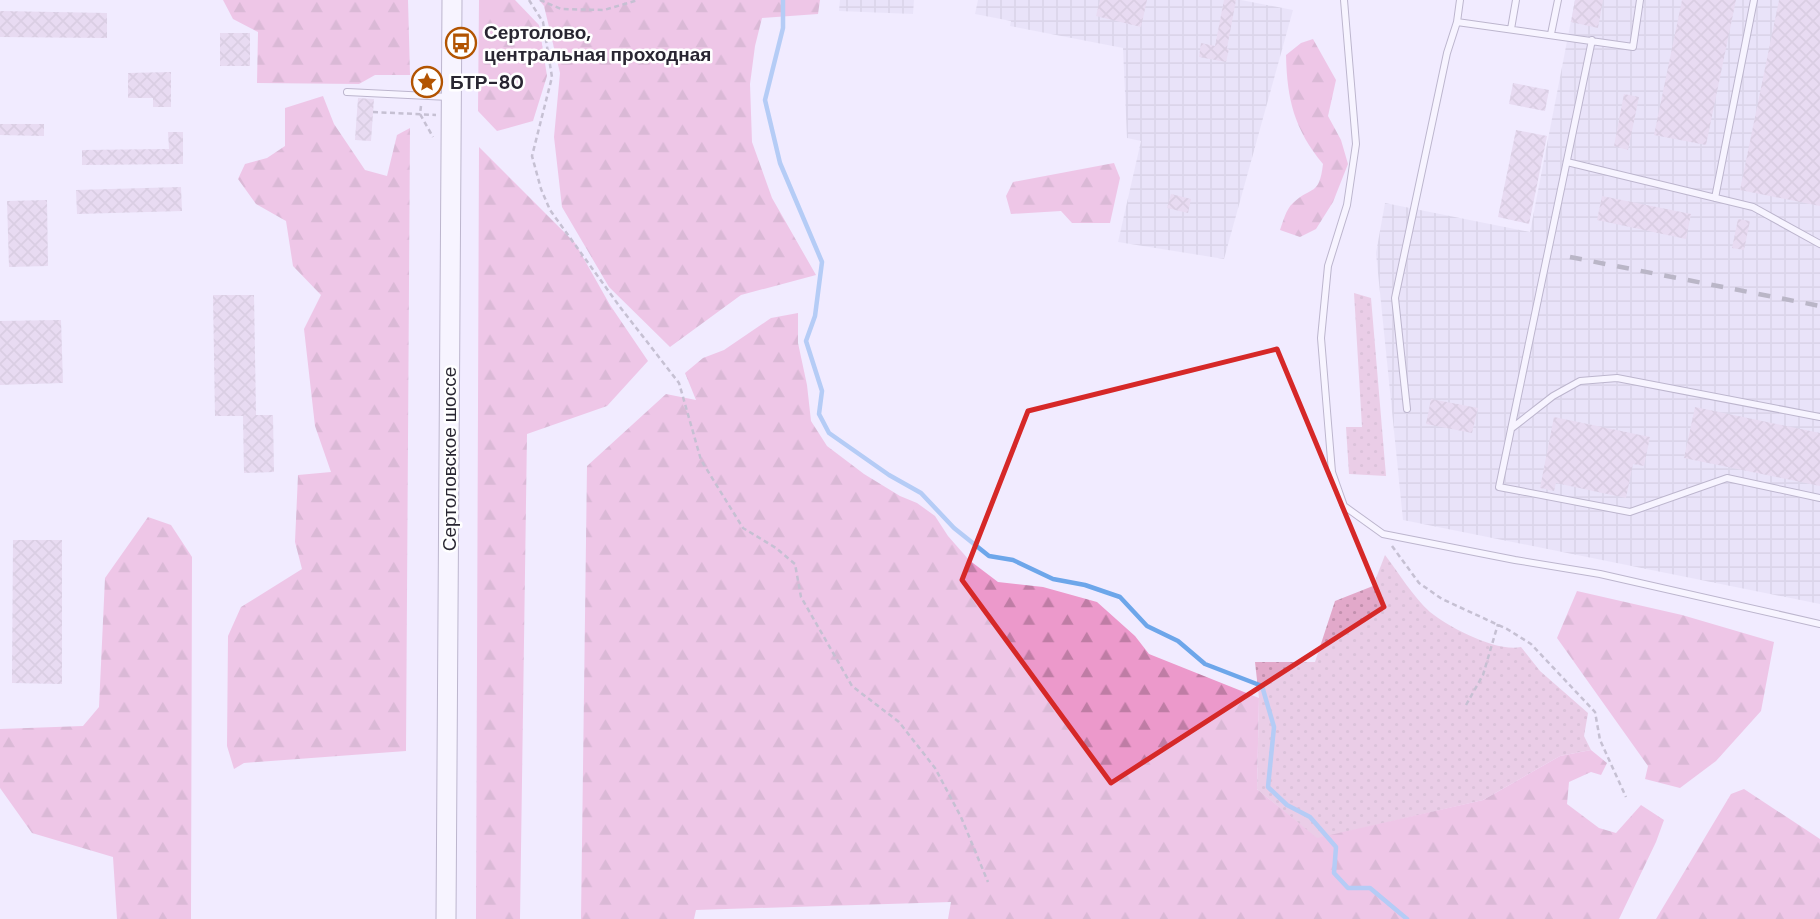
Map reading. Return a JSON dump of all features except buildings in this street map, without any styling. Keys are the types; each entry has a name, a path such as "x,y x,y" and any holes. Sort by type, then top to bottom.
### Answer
{"main road":[{"name":"Сертоловское шоссе","path":"446,919 452,0"}],"lane":[{"path":"1344,0 1356,144 1347,205 1328,266 1321,338 1332,472 1344,506 1383,534 1600,574 1820,624"},
{"path":"1407,409 1395,298 1460,0"},
{"path":"1511,29 1516,0"},
{"path":"1551,34 1558,0"},
{"path":"1457,22 1633,47 1640,0"},
{"path":"1715,198 1754,0"},
{"path":"1592,40 1499,487 1630,512 1727,478 1820,498"},
{"path":"346,92 451,97"},
{"path":"1567,162 1753,207 1820,244"},
{"path":"1512,428 1553,396 1580,381 1617,378 1820,417"}],"path":[{"path":"529,0 543,22 552,77 532,156 550,210 679,383 701,460 743,528 776,548 795,564 801,597 852,686 899,722 935,768 961,817 988,882"},
{"path":"540,0 561,9 604,10 638,0"},
{"path":"421,96 420,114 433,137"},
{"path":"373,112 443,116"},
{"path":"1383,534 1419,583 1442,599 1498,624 1531,644 1595,712 1600,740 1626,797"},
{"path":"1466,705 1483,674 1498,624"}],"highlighted area":[{"path":"1277,349 1384,607 1111,783 962,580 1028,411"}],"shaded area":[{"path":"840,0 914,0 913,14 839,11"},
{"path":"978,0 1241,0 1293,10 1224,259 1118,242 1141,141 1127,138 1123,48 1010,26 1011,21 975,14"},
{"path":"1575,0 1820,0 1820,604 1403,520 1376,253 1385,203 1530,232"},
{"path":"1354,293 1371,298 1386,476 1349,474 1346,427 1362,427"},
{"path":"1385,555 1430,612 1461,631 1486,642 1511,648 1521,647 1540,671 1588,713 1584,736 1591,750 1560,756 1483,800 1317,839 1257,789 1259,698 1255,662 1315,662 1335,601 1373,586"}],"green space":[{"path":"223,0 408,0 410,75 375,75 359,84 257,83 258,32 233,19"},
{"path":"479,0 515,0 539,25 547,76 533,121 497,131 478,111"},
{"path":"539,0 820,0 818,14 762,18 750,84 752,142 772,198 816,275 741,295 670,347 609,287 562,207 554,137 560,73 544,6"},
{"path":"1313,39 1336,80 1328,116 1341,140 1348,164 1333,202 1316,229 1300,237 1280,230 1291,206 1317,186 1323,164 1305,138 1294,113 1288,86 1286,55 1301,43"},
{"path":"323,96 334,124 365,170 387,176 397,135 410,128 406,751 244,763 234,769 227,746 228,636 241,607 302,569 295,542 298,475 331,472 315,426 304,329 321,295 293,266 286,221 256,204 238,179 245,164 267,158 285,146 285,108"},
{"path":"479,147 575,243 610,305 648,361 607,406 527,434 520,919 476,919"},
{"path":"1114,163 1120,178 1110,223 1072,223 1061,211 1011,214 1006,196 1013,182"},
{"path":"798,313 798,343 811,421 827,446 864,474 935,516 969,560 998,582 1043,587 1097,602 1135,636 1149,654 1259,698 1257,789 1317,838 1483,800 1560,756 1591,750 1607,763 1601,775 1591,772 1569,782 1567,804 1599,828 1616,833 1641,805 1664,820 1619,919 948,919 951,902 696,910 694,919 581,919 587,466 666,394 696,400 685,373 703,358 724,350 771,318"},
{"path":"148,517 171,525 192,557 191,919 117,919 113,857 32,833 0,788 0,729 83,726 99,707 105,578"},
{"path":"1577,591 1682,615 1774,642 1761,711 1716,761 1680,788 1645,779 1648,766 1557,638"},
{"path":"1744,789 1820,839 1820,919 1656,919 1731,794"}],"waterway":[{"path":"783,0 783,28 765,100 780,163 822,262 815,316 806,341 822,391 819,414 829,433 889,475 921,493 954,528 989,556 1013,560 1053,579 1085,585 1120,597 1147,626 1178,641 1205,664 1262,686 1274,727 1268,787 1287,805 1310,817 1336,847 1334,873 1348,888 1370,888 1407,919"}],"railway":[{"path":"1570,257 1820,306"}],"place":[{"name":"Сертолово, центральная проходная","path":"461,43"},
{"name":"БТР-80","path":"427,82"}]}
